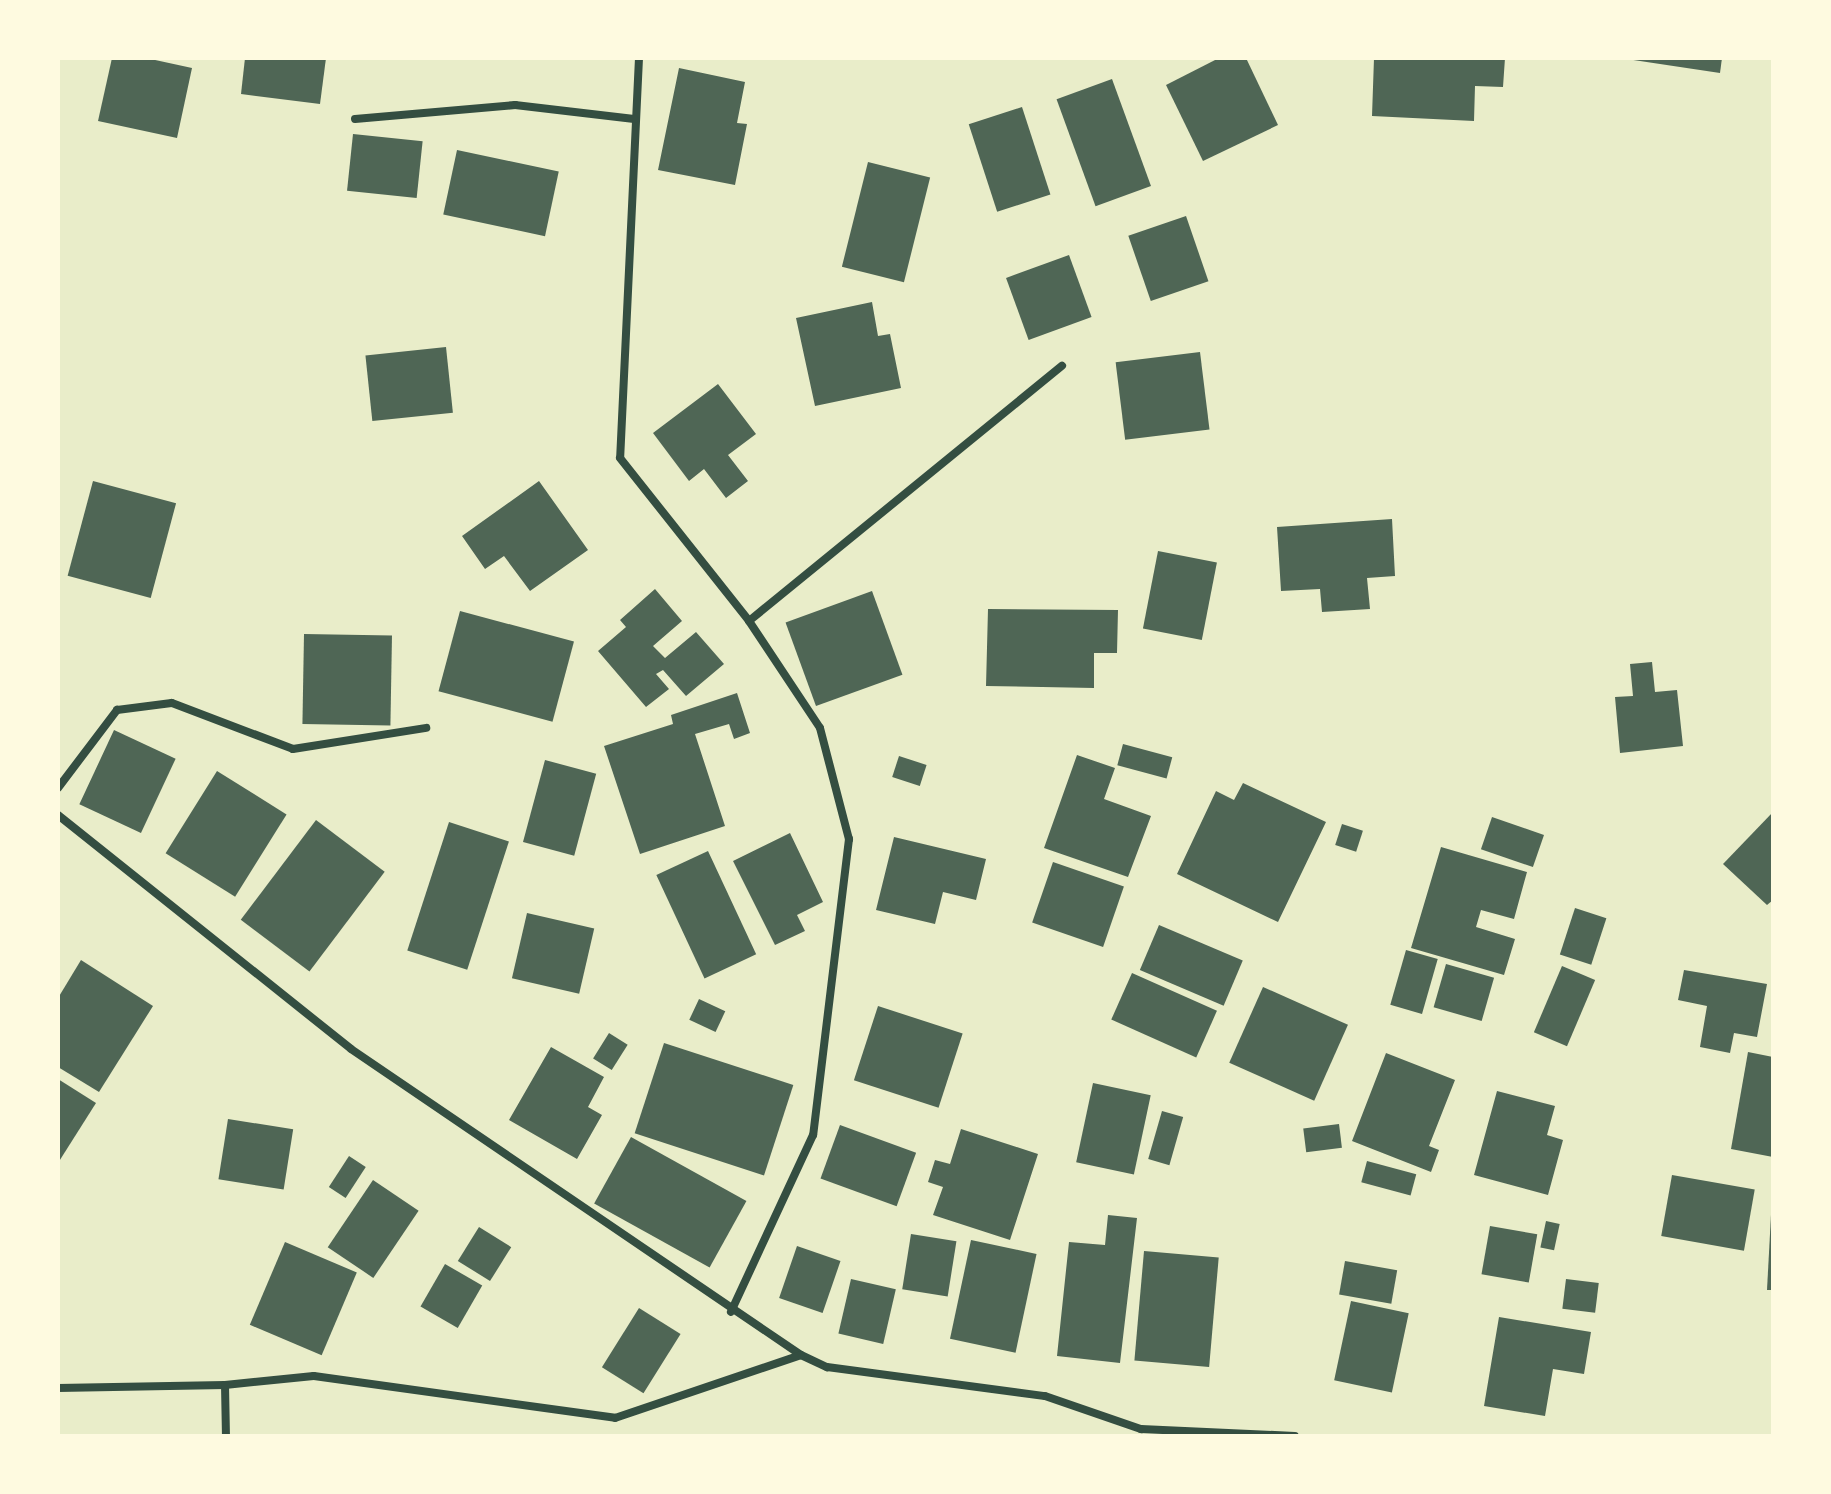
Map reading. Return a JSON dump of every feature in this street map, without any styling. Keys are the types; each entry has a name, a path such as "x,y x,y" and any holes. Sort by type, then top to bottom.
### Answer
{"street":[{"path":"639,58 620,458 749,621 820,728 849,839 813,1135 731,1312"},
{"path":"355,119 515,105 634,119"},
{"path":"749,621 1062,366"},
{"path":"58,788 117,710 172,703 293,749 426,728"},
{"path":"58,815 351,1049 731,1312 801,1355 827,1367 1045,1396 1140,1432 1295,1436"},
{"path":"58,1388 225,1385 314,1376 615,1418 801,1355"},
{"path":"225,1385 226,1436"}],"building":[{"path":"112,58 146,58 192,68 177,138 98,121"},
{"path":"245,58 326,58 320,104 241,94"},
{"path":"1219,58 1246,58 1278,125 1203,161 1166,85"},
{"path":"1374,58 1505,58 1503,87 1475,86 1474,121 1372,116"},
{"path":"1620,58 1722,58 1720,73"},
{"path":"679,68 745,82 737,123 747,124 735,185 658,170"},
{"path":"1112,79 1151,186 1096,206 1057,99"},
{"path":"1022,107 1050,194 997,212 969,124"},
{"path":"353,134 423,141 417,198 347,191"},
{"path":"457,150 559,172 545,236 443,215"},
{"path":"868,162 930,177 904,282 842,267"},
{"path":"1186,216 1208,281 1151,301 1128,236"},
{"path":"1069,255 1092,317 1029,340 1006,278"},
{"path":"872,302 878,336 890,334 901,388 815,406 796,318"},
{"path":"446,347 453,413 372,421 365,355"},
{"path":"1200,352 1210,429 1125,440 1116,362"},
{"path":"718,384 756,434 728,455 748,481 726,498 704,469 689,481 653,433"},
{"path":"93,481 176,503 151,598 68,576"},
{"path":"539,481 588,550 530,591 504,556 485,569 462,536"},
{"path":"1392,519 1395,576 1367,578 1370,609 1322,612 1320,589 1281,591 1277,527"},
{"path":"1158,551 1217,562 1202,640 1143,629"},
{"path":"655,589 682,621 653,646 665,658 696,632 724,664 686,696 663,670 656,674 669,689 646,707 598,651 626,627 620,620"},
{"path":"872,591 902,675 816,706 786,622"},
{"path":"988,609 1118,610 1117,653 1094,653 1094,688 986,686"},
{"path":"460,611 574,642 552,722 439,691"},
{"path":"304,634 392,636 390,726 302,724"},
{"path":"1652,662 1655,692 1677,690 1683,746 1620,753 1615,697 1633,696 1630,664"},
{"path":"737,693 750,733 734,739 729,724 695,734 725,826 640,854 604,746 673,724 671,715"},
{"path":"114,730 176,759 141,833 79,804"},
{"path":"1123,744 1172,757 1167,778 1117,765"},
{"path":"1077,755 1115,768 1104,799 1151,816 1128,877 1044,848"},
{"path":"899,756 927,765 920,786 892,777"},
{"path":"545,760 596,774 574,856 523,842"},
{"path":"217,771 287,814 235,897 166,853"},
{"path":"1243,783 1326,822 1278,922 1177,874 1216,791 1234,800"},
{"path":"1773,812 1773,900 1767,905 1723,864"},
{"path":"1492,817 1544,835 1533,867 1481,849"},
{"path":"316,820 385,872 309,972 241,920"},
{"path":"449,822 509,841 467,970 407,950"},
{"path":"1342,824 1363,831 1356,852 1335,845"},
{"path":"790,833 823,902 797,915 805,931 775,945 733,861"},
{"path":"894,837 986,859 976,900 943,892 935,924 876,910"},
{"path":"1441,847 1527,872 1514,919 1481,910 1476,927 1515,939 1504,975 1411,948"},
{"path":"708,851 756,954 705,978 656,875"},
{"path":"1053,862 1124,886 1103,947 1032,923"},
{"path":"1575,908 1606,918 1591,965 1560,955"},
{"path":"527,913 594,929 579,994 512,978"},
{"path":"1159,925 1243,961 1224,1006 1140,970"},
{"path":"1406,950 1438,959 1422,1014 1390,1005"},
{"path":"81,960 153,1006 99,1092 58,1067 58,998"},
{"path":"1446,964 1494,978 1482,1021 1434,1007"},
{"path":"1562,966 1595,980 1567,1046 1534,1032"},
{"path":"1684,970 1767,984 1757,1037 1734,1033 1730,1053 1700,1047 1707,1006 1678,1000"},
{"path":"1132,973 1217,1011 1196,1057 1111,1020"},
{"path":"1263,987 1348,1025 1314,1101 1229,1063"},
{"path":"699,999 725,1011 716,1032 689,1020"},
{"path":"878,1006 963,1034 939,1108 854,1080"},
{"path":"609,1033 628,1045 612,1070 593,1058"},
{"path":"664,1043 793,1085 764,1175 635,1133"},
{"path":"551,1047 604,1077 588,1107 602,1115 577,1159 509,1120"},
{"path":"1748,1052 1773,1057 1773,1157 1731,1149"},
{"path":"1386,1053 1455,1080 1429,1146 1439,1150 1431,1172 1352,1141"},
{"path":"58,1079 96,1103 58,1163"},
{"path":"1093,1083 1151,1095 1134,1174 1076,1162"},
{"path":"1497,1091 1555,1106 1547,1135 1563,1140 1548,1195 1474,1175"},
{"path":"1162,1111 1183,1117 1169,1165 1148,1159"},
{"path":"228,1119 293,1129 284,1190 218,1179"},
{"path":"1339,1124 1342,1148 1306,1152 1303,1128"},
{"path":"840,1125 916,1153 897,1206 821,1179"},
{"path":"961,1129 1038,1154 1010,1240 933,1215 943,1187 928,1182 935,1160 950,1164"},
{"path":"631,1137 746,1201 710,1267 594,1203"},
{"path":"349,1156 366,1167 346,1198 329,1187"},
{"path":"1367,1161 1416,1174 1411,1195 1361,1182"},
{"path":"1672,1175 1755,1190 1744,1251 1661,1236"},
{"path":"373,1180 419,1211 373,1278 328,1247"},
{"path":"1108,1215 1137,1218 1120,1363 1057,1356 1069,1242 1105,1245"},
{"path":"1771,1215 1773,1290 1767,1290"},
{"path":"1546,1221 1560,1224 1554,1250 1540,1247"},
{"path":"1490,1226 1537,1234 1529,1283 1481,1274"},
{"path":"479,1227 511,1247 490,1281 458,1261"},
{"path":"911,1234 956,1241 948,1297 902,1289"},
{"path":"971,1240 1037,1254 1016,1353 950,1339"},
{"path":"285,1242 357,1272 322,1355 250,1325"},
{"path":"797,1246 840,1261 823,1313 779,1298"},
{"path":"1144,1251 1219,1258 1209,1367 1134,1361"},
{"path":"1345,1261 1397,1270 1391,1304 1339,1294"},
{"path":"445,1264 482,1286 458,1328 421,1306"},
{"path":"851,1279 896,1289 883,1344 838,1334"},
{"path":"1566,1279 1599,1283 1595,1313 1562,1309"},
{"path":"1351,1301 1409,1313 1392,1392 1334,1380"},
{"path":"639,1308 681,1334 643,1393 602,1367"},
{"path":"1499,1317 1591,1332 1584,1374 1553,1369 1545,1416 1484,1406"}]}
